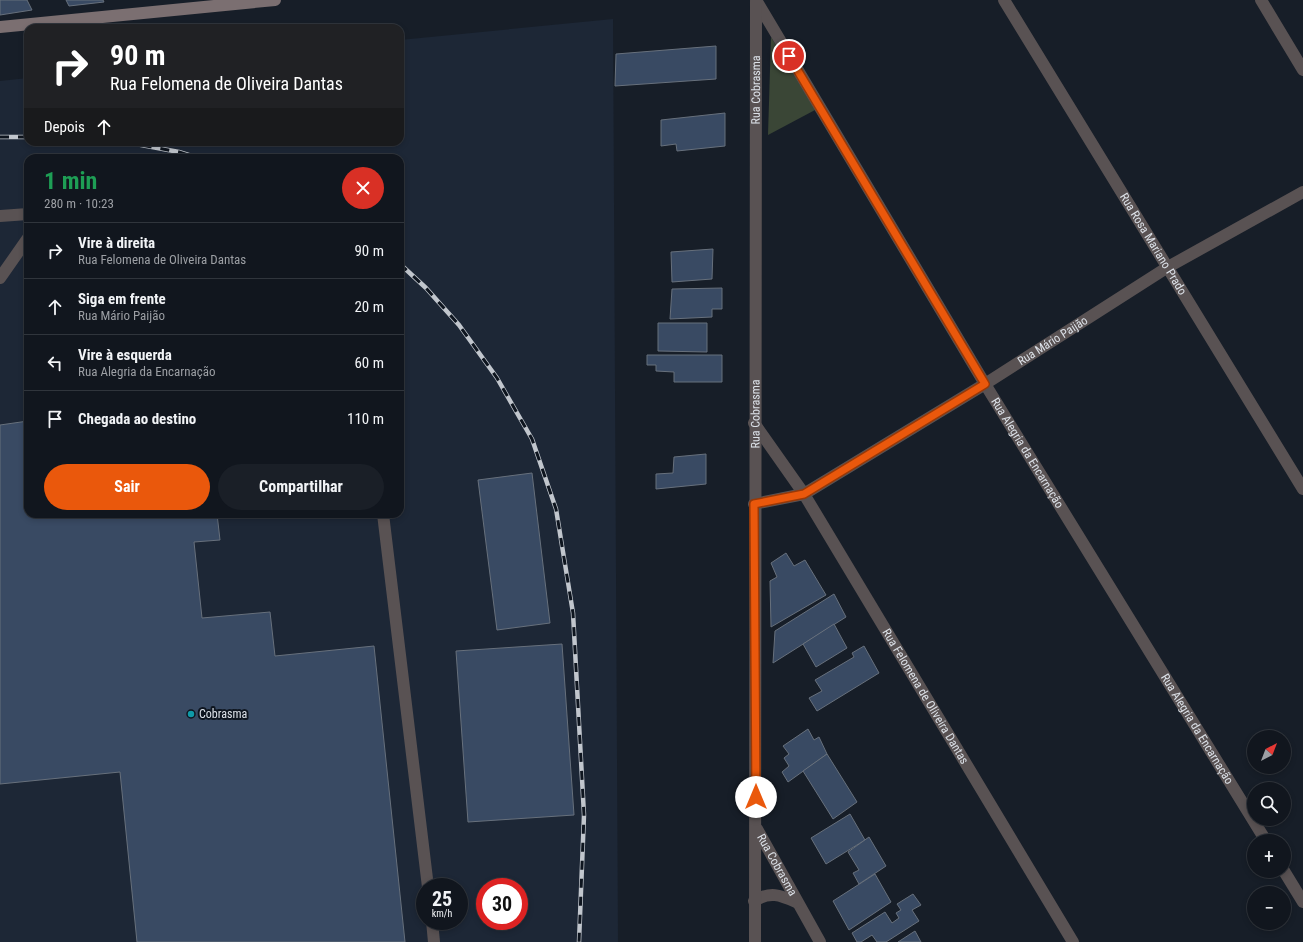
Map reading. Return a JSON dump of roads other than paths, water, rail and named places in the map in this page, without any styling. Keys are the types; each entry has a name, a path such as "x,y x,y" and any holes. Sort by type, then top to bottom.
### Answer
{"street":[{"path":"29,24 275,0"},
{"name":"Rua Alegria da Encarnação","path":"756,0 985,384 1262,834"},
{"name":"Rua Cobrasma","path":"755,942 754,901 756,828 754,423 756,0"},
{"name":"Rua Rosa Mariano Prado","path":"1004,0 1303,488"},
{"path":"1261,0 1303,70"},
{"path":"0,27 24,25"},
{"name":"Rua Mário Paijão","path":"804,494 985,384 1168,267 1303,192"},
{"path":"0,216 24,214"},
{"path":"0,278 24,244"},
{"name":"Rua Felomena de Oliveira Dantas","path":"754,423 804,494 1073,942"},
{"path":"754,504 804,494"},
{"path":"383,518 427,878"},
{"name":"Rua Cobrasma","path":"756,828 796,902 820,942"},
{"path":"1288,878 1303,902"},
{"name":"Rua Cobrasma","path":"754,901 764,895 776,894 796,902"},
{"path":"433,930 434,942"}],"railway":[{"path":"0,137 24,137"},
{"path":"147,146 185,154"},
{"path":"404,268 426,288 459,325 497,378 532,439 556,509 573,613 584,815 579,942"}],"place":[{"name":"Cobrasma","path":"191,714"}]}
